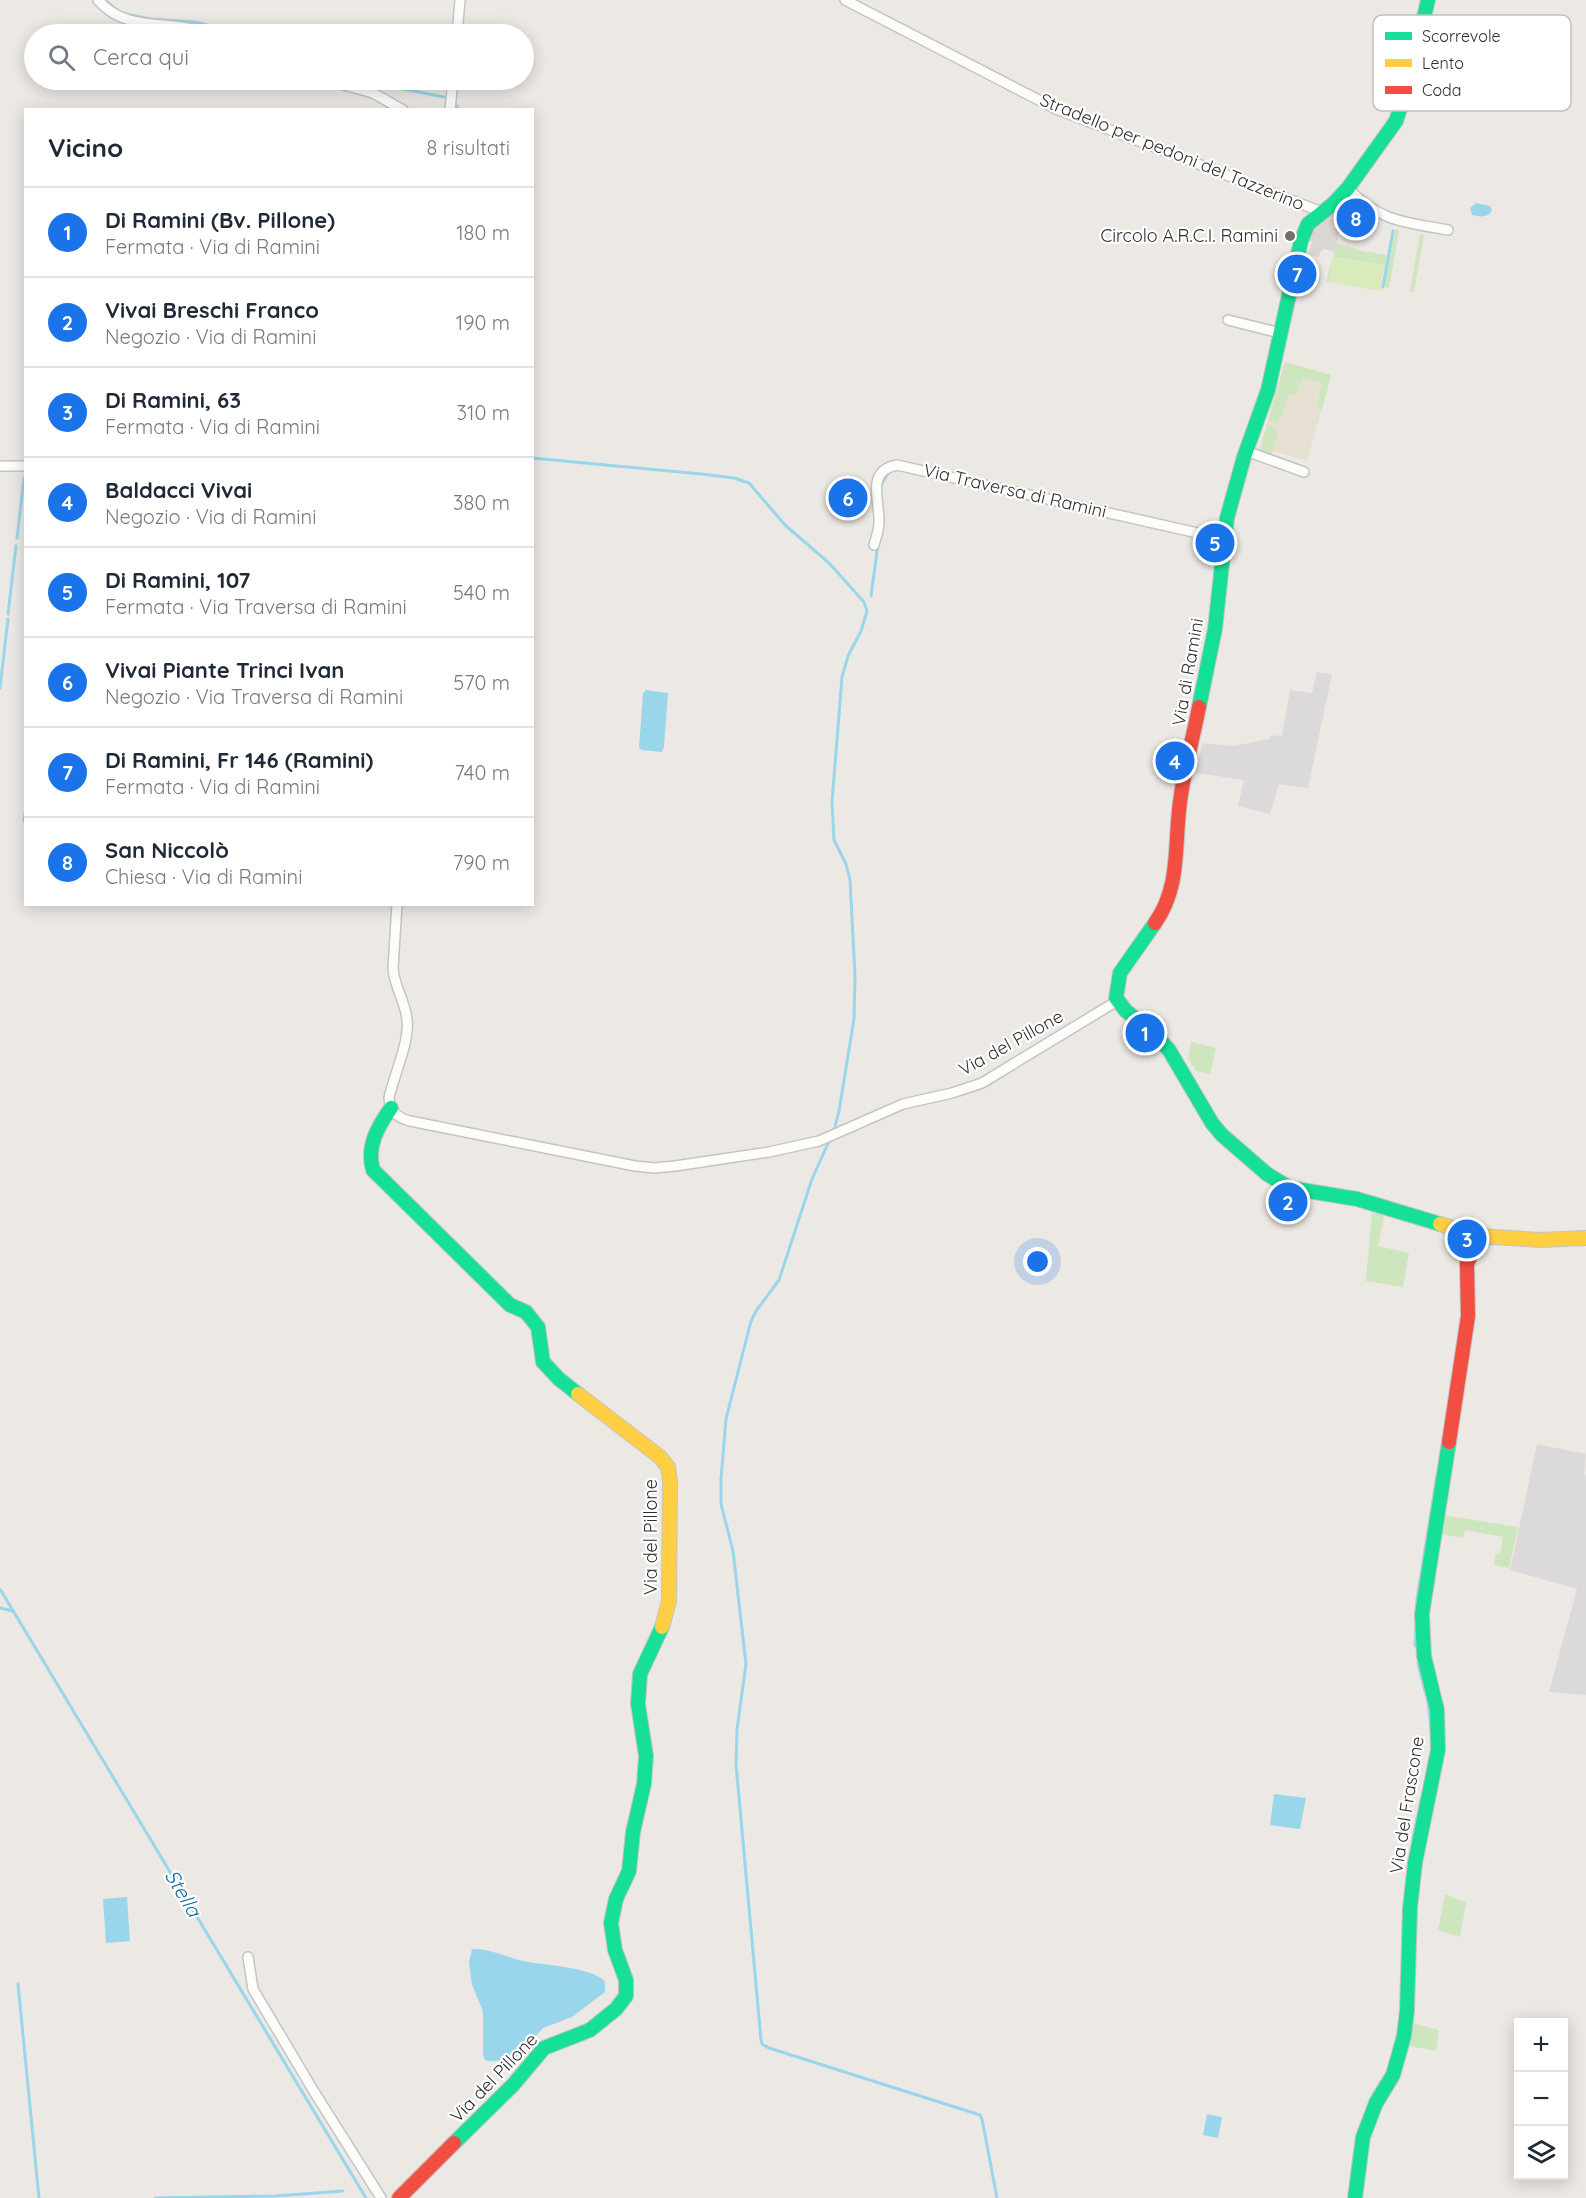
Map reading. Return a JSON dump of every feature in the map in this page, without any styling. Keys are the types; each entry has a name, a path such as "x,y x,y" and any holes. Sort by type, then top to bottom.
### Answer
{"street":[{"path":"98,0 111,13 129,21 156,24"},
{"path":"458,24 460,0"},
{"name":"Stradello per pedoni del Tazzerino","path":"845,0 1056,109 1322,212"},
{"name":"Via di Ramini","path":"1425,15 1428,0"},
{"path":"362,90 373,93 399,108"},
{"path":"450,108 452,90"},
{"name":"Via di Ramini","path":"1118,1001 1116,989 1120,973 1162,911 1173,885 1179,807 1215,629 1224,539 1232,497 1268,390 1301,241 1308,224 1334,204 1348,188 1401,111"},
{"path":"1348,188 1361,202 1388,218 1448,230"},
{"path":"1228,320 1280,333"},
{"path":"1246,451 1304,472"},
{"name":"Via Traversa di Ramini","path":"874,545 879,524 876,490 878,479 885,469 897,465 1224,539"},
{"path":"0,466 24,466"},
{"name":"Via del Pillone","path":"397,906 393,979 406,1012 407,1026 389,1098 391,1108 397,1116 410,1121 646,1168 699,1163 778,1150 819,1140 903,1104 976,1086 1118,1001"},
{"path":"1118,1001 1131,1016 1153,1032 1169,1050 1217,1129 1248,1159 1277,1181 1300,1191 1357,1199 1479,1236 1539,1240 1586,1238"},
{"name":"Via del Pillone","path":"391,1108 383,1119 373,1142 370,1160 373,1170 510,1305 528,1314 539,1329 540,1352 549,1370 660,1456 668,1467 670,1481 669,1601 659,1636 639,1674 638,1704 646,1756 644,1784 633,1832 629,1871 616,1899 611,1923 615,1950 626,1980 626,1996 616,2009 590,2030 544,2048 513,2085 399,2198"},
{"name":"Via del Frascone","path":"1356,2198 1363,2137 1376,2103 1396,2069 1406,2025 1409,1924 1415,1863 1423,1816 1436,1763 1438,1737 1437,1710 1424,1656 1422,1614 1467,1326 1469,1302 1467,1264 1479,1236"},
{"path":"248,1957 254,1989 313,2090 381,2198"}],"shaded area":[{"path":"1336,209 1333,227 1340,229 1335,252 1324,249 1319,257 1308,254 1312,242 1306,240 1311,229"},
{"path":"1285,362 1331,375 1307,461 1273,451 1271,456 1259,452"},
{"path":"1317,672 1332,674 1308,788 1279,784 1270,814 1238,806 1244,780 1196,773 1202,743 1234,746 1269,739 1271,735 1282,736 1290,690 1312,693"},
{"path":"1537,1444 1586,1454 1584,1473 1586,1477 1586,1695 1549,1692 1577,1589 1510,1570"}],"green space":[{"path":"1395,230 1399,230 1389,288 1384,287"},
{"path":"1420,234 1424,235 1414,292 1410,292"},
{"path":"1337,243 1387,255 1385,265 1333,257"},
{"path":"1333,257 1329,282 1326,282"},
{"path":"1333,257 1385,265 1380,291 1329,282"},
{"path":"1285,362 1331,375 1322,409 1317,408 1322,383 1302,377 1296,396 1289,394 1281,419 1277,423 1268,420"},
{"path":"1267,425 1276,427 1275,432 1278,433 1271,456 1259,452"},
{"path":"1191,1042 1216,1048 1210,1074 1196,1071 1188,1058"},
{"path":"1372,1211 1381,1213 1384,1217 1378,1246 1409,1253 1403,1287 1366,1281"},
{"path":"1443,1515 1518,1527 1509,1568 1494,1565 1496,1553 1500,1554 1503,1537 1465,1530 1463,1538 1440,1534"},
{"path":"1445,1894 1466,1903 1460,1937 1438,1930"},
{"path":"1409,2022 1439,2030 1436,2051 1405,2045"}],"water":[{"path":"1476,203 1490,206 1491,213 1484,216 1472,215 1470,208"},
{"path":"646,690 668,693 662,752 639,748 643,693"},
{"path":"1274,1794 1306,1798 1300,1829 1270,1825"},
{"path":"127,1897 130,1941 106,1943 103,1899"},
{"path":"472,1949 590,1973 605,1982 605,1992 572,2017 543,2028 514,2060 488,2061 485,2060 483,2054 483,2011 472,1985 469,1962"},
{"path":"1207,2114 1222,2117 1218,2138 1203,2135"}],"waterway":[{"path":"105,0 117,10"},
{"path":"126,14 150,19 203,24"},
{"path":"408,90 444,97"},
{"path":"1383,287 1393,231"},
{"path":"534,458 701,474 734,478 749,483 785,525 829,563 864,602 867,611 861,631 848,656 842,677 832,802 834,840 846,864 850,880 855,975 854,1019 834,1131"},
{"path":"881,485 888,473"},
{"path":"17,538 24,478"},
{"path":"871,596 878,544"},
{"path":"8,614 16,546"},
{"path":"0,688 8,619"},
{"path":"830,1139 812,1179 779,1280 751,1321 726,1419 721,1479 721,1504 733,1551 746,1664 737,1729 736,1764 761,2040 762,2044 769,2048 980,2115 997,2198"},
{"path":"1415,1646 1417,1599 1437,1475"},
{"name":"Stella","path":"0,1589 366,2198"},
{"path":"0,1608 13,1611"},
{"path":"1418,1664 1428,1702 1431,1729"},
{"path":"1413,1838 1421,1800"},
{"path":"18,1984 39,2198"},
{"path":"1370,2100 1380,2083"},
{"path":"1351,2178 1355,2149"},
{"path":"155,2198 275,2196 343,2191"}],"traffic: fast":[{"path":"1425,15 1428,0"},
{"path":"1199,707 1215,629 1227,518 1244,457 1268,390 1301,241 1308,224 1333,204 1348,188 1396,121 1399,111"},
{"path":"1155,923 1120,973 1116,998 1126,1011 1153,1032 1169,1050 1212,1123 1222,1135 1267,1174 1290,1188 1357,1199 1440,1224"},
{"path":"391,1108 374,1137 371,1153 373,1170 510,1305 526,1312 538,1327 543,1362 578,1394"},
{"path":"1355,2198 1363,2137 1376,2103 1393,2075 1404,2036 1410,1908 1415,1863 1438,1750 1437,1710 1424,1656 1422,1614 1449,1442"},
{"path":"454,2143 513,2085 544,2048 590,2030 616,2009 626,1996 626,1980 615,1950 611,1923 616,1899 629,1871 633,1832 644,1784 646,1756 638,1704 640,1674 662,1627"}],"traffic: slow":[{"path":"1440,1224 1479,1236 1539,1240 1586,1238"},
{"path":"578,1394 660,1457 668,1467 670,1481 669,1601 662,1627"}],"traffic: jam":[{"path":"1155,923 1169,895 1173,880 1182,790 1199,707"},
{"path":"1449,1442 1468,1316 1467,1264 1479,1236"},
{"path":"399,2198 454,2143"}],"place":[{"name":"San Niccolò","path":"1356,218"},
{"name":"Circolo A.R.C.I. Ramini","path":"1290,236"},
{"name":"Di Ramini, Fr 146 (Ramini)","path":"1297,274"},
{"name":"Vivai Piante Trinci Ivan","path":"848,498"},
{"name":"Di Ramini, 107","path":"1215,543"},
{"name":"Baldacci Vivai","path":"1175,761"},
{"name":"Di Ramini (Bv. Pillone)","path":"1145,1033"},
{"name":"Vivai Breschi Franco","path":"1288,1202"},
{"name":"Di Ramini, 63","path":"1467,1239"}]}
